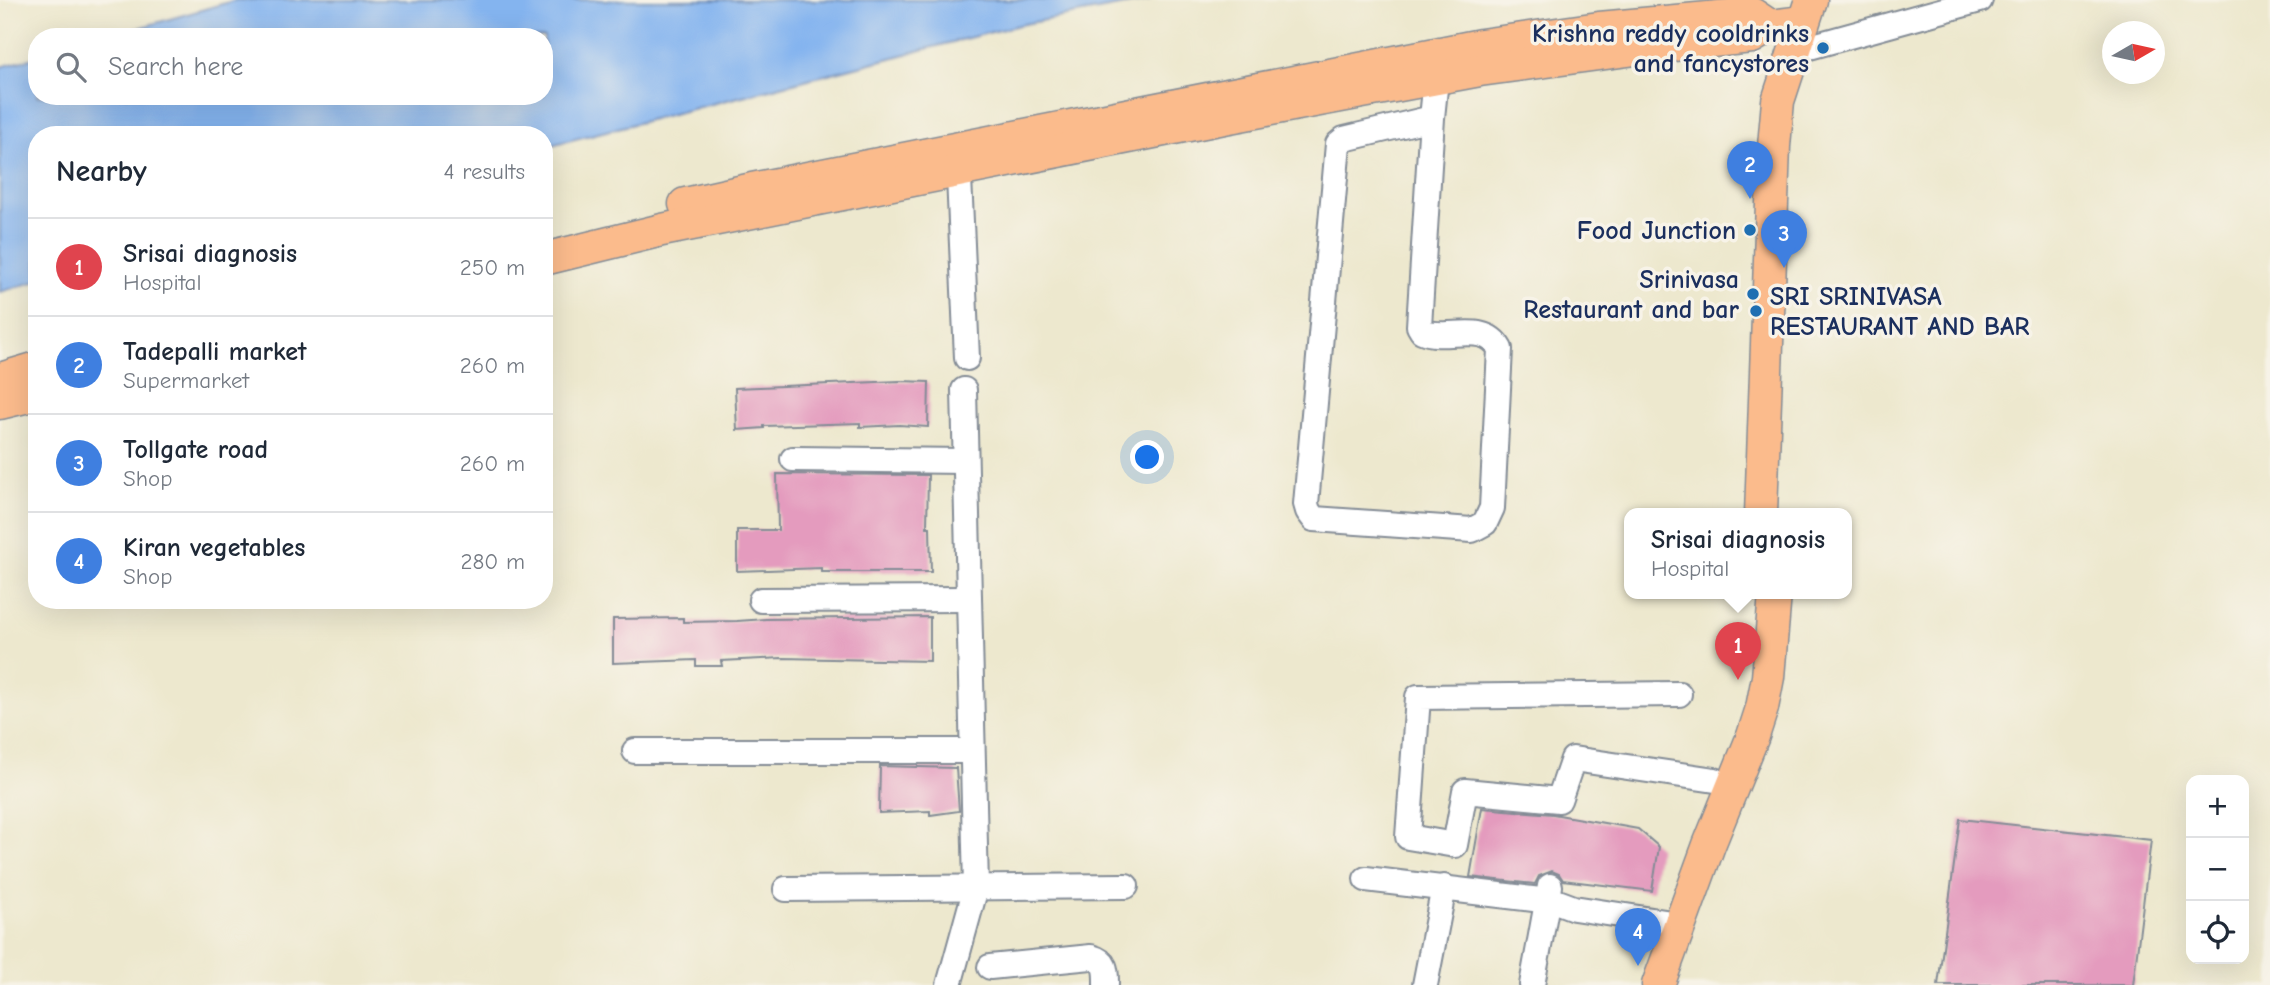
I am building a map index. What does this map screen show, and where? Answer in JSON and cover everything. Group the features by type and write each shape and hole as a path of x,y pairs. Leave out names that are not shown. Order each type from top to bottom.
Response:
{"main road":[{"path":"553,236 958,161 1345,84 1481,45 1612,27 1752,14 1770,26"},
{"path":"1345,84 1436,79 1589,55 1752,37 1770,26 1803,24 1778,101 1774,145 1761,508"},
{"path":"1778,508 1780,349 1789,100 1783,86"},
{"path":"553,257 662,230 723,206"},
{"path":"0,379 28,371"},
{"path":"0,404 28,396"},
{"path":"1644,985 1690,843 1738,721 1747,686 1757,599"},
{"path":"1657,985 1762,708 1768,677 1775,599"}],"street":[{"path":"1803,24 1980,0"},
{"path":"1432,118 1345,139 1338,144 1306,504 1307,511 1314,519 1472,530 1485,523 1492,508 1500,349 1491,337 1482,334 1431,334 1422,331 1419,326 1436,79"},
{"path":"958,161 968,358"},
{"path":"948,985 976,887 964,390"},
{"path":"793,459 965,461"},
{"path":"761,600 969,599"},
{"path":"1679,694 1418,697 1408,837 1455,845 1465,791 1559,800 1573,759 1715,780"},
{"path":"635,751 972,751"},
{"path":"1366,879 1444,887 1549,892 1558,902 1574,908 1665,922"},
{"path":"786,889 1126,886"},
{"path":"1425,985 1444,887"},
{"path":"1532,985 1549,892"},
{"path":"990,967 1091,957 1101,960 1104,965 1106,985"}],"water":[{"path":"236,0 1150,0 1019,25 553,145 553,126 28,126 28,284 0,292 0,67 28,59 28,105 553,105 553,28 138,28"}],"building":[{"path":"929,382 928,427 860,427 860,423 764,426 737,430 735,388"},
{"path":"777,474 928,475 927,527 930,527 931,572 821,572 821,568 737,571 737,530 778,530"},
{"path":"930,617 930,661 782,658 721,661 722,666 696,666 696,660 613,663 613,619 683,618 683,622"},
{"path":"880,766 956,768 959,811 930,815 930,811 879,813"},
{"path":"1482,808 1553,814 1638,829 1659,847 1652,891 1563,880 1559,874 1552,871 1539,876 1535,884 1470,877"},
{"path":"1960,819 2151,840 2133,985 1938,985"}],"place":[{"name":"Krishna reddy cooldrinks and fancystores","path":"1823,48"},
{"name":"Tadepalli market","path":"1750,199"},
{"name":"Food Junction","path":"1750,230"},
{"name":"Tollgate road","path":"1784,268"},
{"name":"Srinivasa Restaurant and bar","path":"1753,294"},
{"name":"SRI SRINIVASA RESTAURANT AND BAR","path":"1756,311"},
{"name":"Srisai diagnosis","path":"1738,680"},
{"name":"Kiran vegetables","path":"1638,966"}]}
